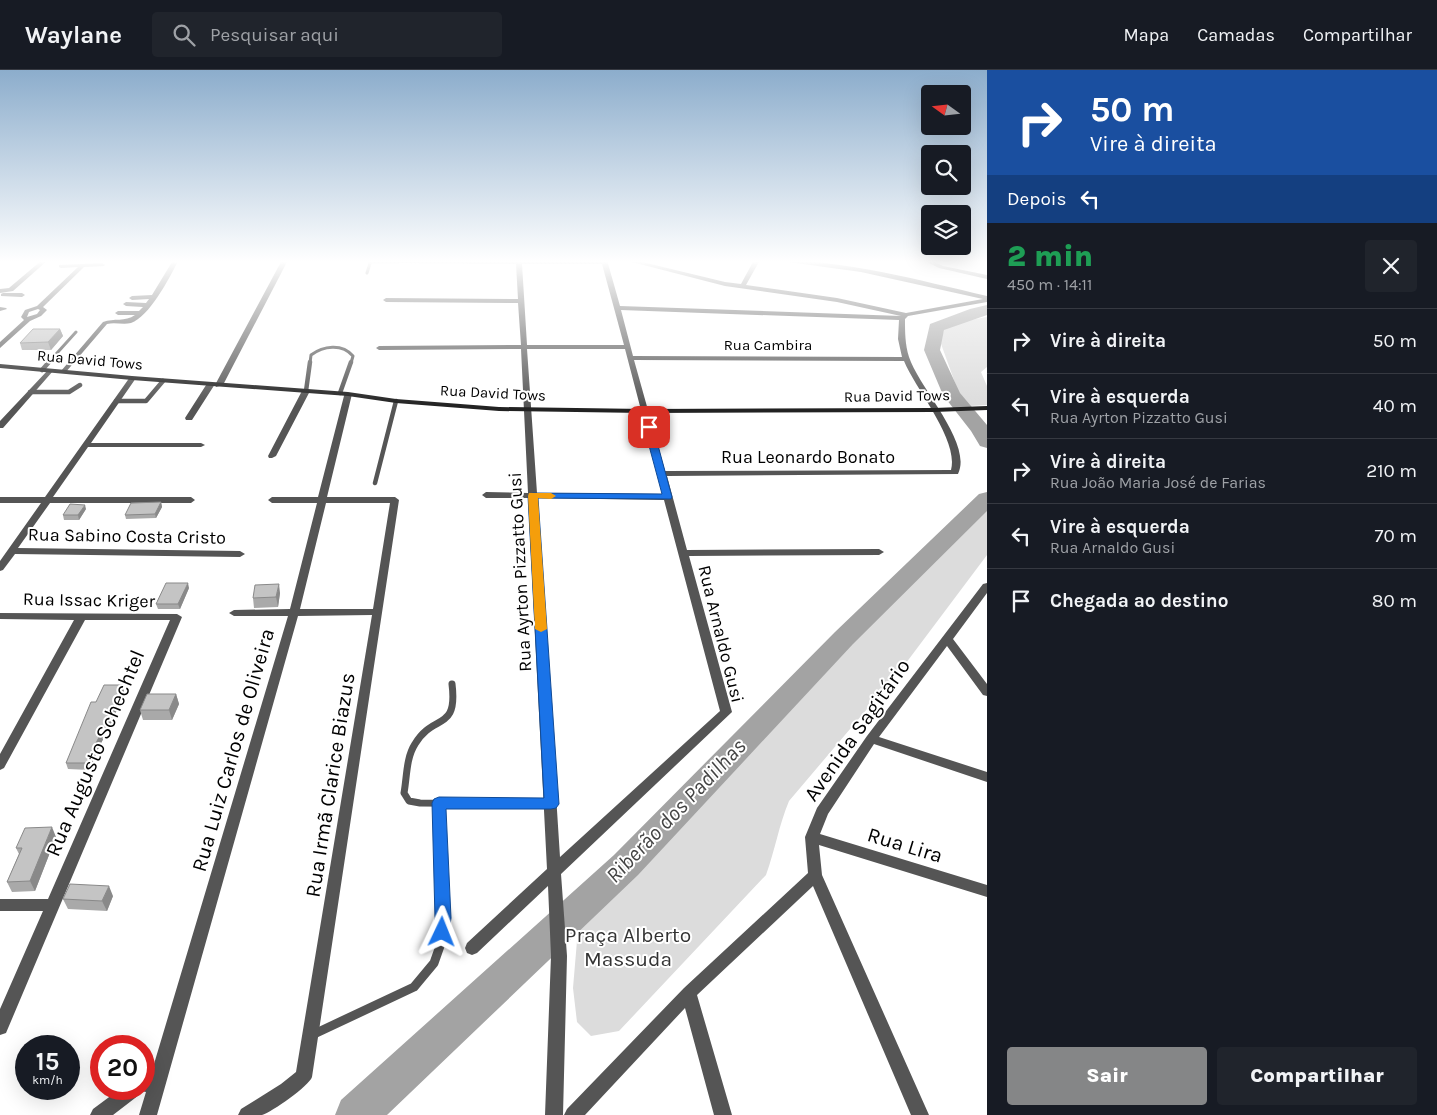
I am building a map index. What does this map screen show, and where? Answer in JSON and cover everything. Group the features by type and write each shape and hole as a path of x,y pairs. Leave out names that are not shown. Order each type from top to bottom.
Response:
{"street":[{"path":"0,346 28,320 24,317 27,311 34,309"},
{"path":"63,372 105,323 130,320 143,309"},
{"path":"219,385 259,309"},
{"name":"Rua Ayrton Pizzatto Gusi","path":"522,309 556,876 559,956 554,1115"},
{"name":"Rua Arnaldo Gusi","path":"472,948 556,876 726,712 616,309"},
{"path":"644,309 904,316 939,309"},
{"path":"873,309 904,316"},
{"path":"118,313 140,313"},
{"path":"904,316 900,340 906,359 920,390 934,410"},
{"path":"379,348 627,347"},
{"name":"Rua Cambira","path":"630,358 906,359"},
{"name":"Rua David Tows","path":"0,366 163,381 344,393 396,401 528,410 948,410 987,408"},
{"path":"0,426 30,392 46,370"},
{"path":"0,568 132,378"},
{"path":"189,418 211,384"},
{"path":"272,456 306,391"},
{"name":"Rua Luiz Carlos de Oliveira","path":"155,1067 294,613 322,500 344,393"},
{"name":"Rua Leonardo Bonato","path":"661,474 955,472 958,459 945,429 934,410"},
{"path":"86,445 201,445"},
{"path":"486,495 668,497"},
{"path":"0,500 191,500"},
{"path":"272,500 322,500"},
{"name":"Rua Irmã Clarice Biazus","path":"247,1115 304,1077 395,500 322,500"},
{"name":"Rua Sabino Costa Cristo","path":"13,550 240,554"},
{"path":"683,553 879,552"},
{"name":"Avenida Sagitário","path":"920,1115 815,875 812,837 822,812 872,739 987,586"},
{"path":"234,613 377,612"},
{"name":"Rua Issac Kriger","path":"0,616 177,618"},
{"path":"0,765 81,617"},
{"name":"Rua Augusto Schechtel","path":"0,1027 177,618"},
{"path":"947,639 987,692"},
{"path":"872,739 987,777"},
{"name":"Rua Lira","path":"812,837 987,891"},
{"path":"573,1115 689,993 815,875"},
{"path":"0,905 53,905"},
{"path":"689,993 723,1115"},
{"path":"99,1115 119,1100"},
{"name":"Rua Luiz Carlos de Oliveira","path":"148,1115 149,1100"}],"lane":[{"path":"46,370 76,332"},
{"path":"306,391 311,355 318,350 331,348 345,349 353,356 344,393"},
{"path":"116,401 146,401 163,381"},
{"path":"30,392 70,392 80,384"},
{"path":"375,483 396,401"},
{"path":"452,684 455,708 450,716 420,736 413,745 404,793 409,801 420,803 551,804"},
{"path":"310,1036 414,987 434,963 440,946 443,918 439,803"}],"green space":[{"path":"987,317 987,367 981,372 987,386 987,405 970,406 959,394 940,341 945,328"},
{"name":"Praça Alberto Massuda","path":"987,507 987,555 906,663 789,801 766,875 619,1031 591,1036 577,1022 573,988 578,929 588,914 606,899 912,578"}],"building":[{"path":"33,329 60,329 48,342 20,343"},
{"path":"161,502 155,514 125,515 131,503"},
{"path":"70,504 85,505 78,515 63,515"},
{"path":"166,583 188,583 178,604 156,604"},
{"path":"279,584 276,597 253,598 255,585"},
{"path":"104,685 122,685 111,714 88,763 66,763 91,702 96,702"},
{"path":"147,694 176,694 169,710 140,710"},
{"path":"52,827 30,881 7,882 22,848 16,848 25,828"},
{"path":"70,884 109,886 102,901 63,899"}],"waterway":[{"name":"Riberão dos Padilhas","path":"987,310 975,312 936,327 932,350 952,395 980,429 987,442"},
{"name":"Riberão dos Padilhas","path":"356,1115 626,865 844,638 987,499"}],"slow traffic":[{"path":"541,629 533,496 551,496"}],"route":[{"path":"442,932 439,803 551,804 533,496 668,497 649,427"}]}
